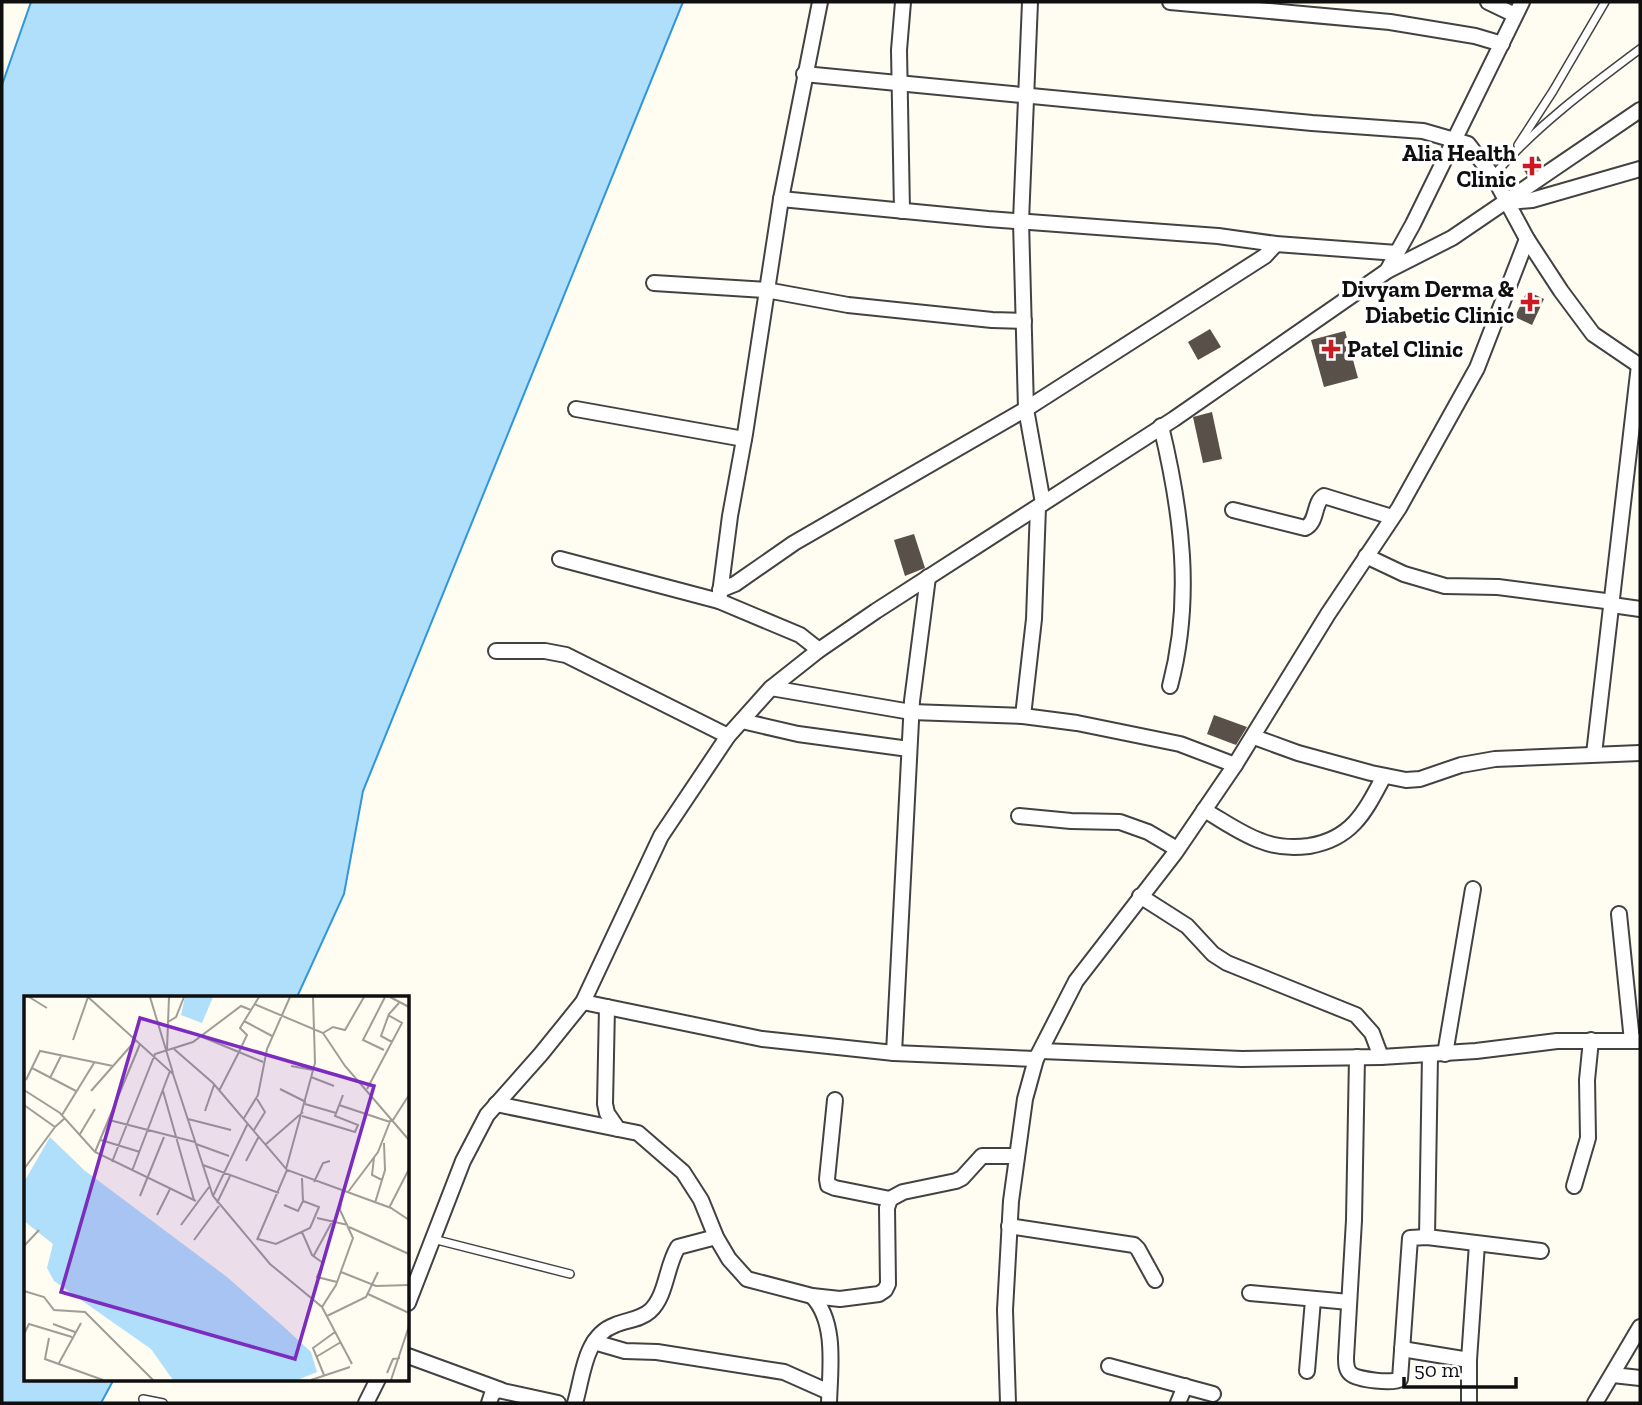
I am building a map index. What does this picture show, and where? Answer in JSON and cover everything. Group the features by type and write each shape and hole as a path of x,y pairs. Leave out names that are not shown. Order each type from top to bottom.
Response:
{"street":[{"path":"719,596 781,199 820,2"},
{"path":"902,211 900,50 903,2"},
{"path":"1023,716 1034,619 1040,505 1026,409 1021,220 1030,2"},
{"path":"1170,2 1390,22 1475,36 1502,44"},
{"path":"1387,271 1519,8 1488,2"},
{"path":"804,75 1423,131 1468,144 1493,176 1527,239 1561,291 1594,334 1640,366 1594,754"},
{"path":"410,1298 463,1161 487,1115 583,1002 661,836 728,736 771,688 819,650 1161,426 1387,271 1452,238 1640,110"},
{"path":"1508,202 1532,200 1640,169"},
{"path":"781,199 1397,253"},
{"path":"1008,1403 1004,1310 1009,1226 1025,1099 1039,1055 1076,981 1177,849 1235,765 1328,614 1392,517 1477,368 1527,239"},
{"path":"719,596 805,537 1026,409 1265,256 1276,244"},
{"path":"654,283 766,290 849,305 1024,321"},
{"path":"576,409 744,439"},
{"path":"1161,426 1174,481 1182,541 1181,640 1170,686"},
{"path":"1233,510 1308,527 1312,523 1319,500 1324,496 1392,517"},
{"path":"1366,556 1404,575 1445,586 1498,587 1640,609"},
{"path":"560,559 719,596 800,635 819,650"},
{"path":"894,1052 911,712 928,577"},
{"path":"496,651 545,651 566,655 728,736"},
{"path":"771,688 911,712 1023,716 1077,723 1180,744 1235,765"},
{"path":"742,721 784,732 909,749"},
{"path":"1254,737 1298,753 1406,780 1420,779 1461,765 1495,759 1640,753"},
{"path":"1204,810 1259,841 1273,845 1303,846 1324,843 1342,835 1355,824 1384,776"},
{"path":"1019,816 1120,822 1148,832 1177,849"},
{"path":"1445,1054 1474,889"},
{"path":"1140,896 1187,926 1213,954 1227,963 1356,1015 1372,1033 1381,1057"},
{"path":"583,1002 762,1039 894,1052 1241,1059 1381,1057 1445,1054 1557,1041 1636,1041 1619,914"},
{"path":"607,1007 605,1104 607,1113 618,1129"},
{"path":"1574,1186 1588,1138 1587,1080 1591,1040"},
{"path":"1427,1237 1430,1055"},
{"path":"1357,1057 1354,1220 1346,1365 1352,1374 1398,1381 1401,1375 1408,1240 1412,1237 1541,1251"},
{"path":"835,1100 827,1179 828,1185 835,1188 890,1199 903,1192 956,1181 982,1156 1017,1156"},
{"path":"496,1104 638,1133 683,1172 701,1200 716,1237 729,1259 747,1279 812,1296 840,1300 872,1296 885,1290 889,1277 887,1208 890,1199"},
{"path":"1009,1226 1133,1245 1138,1249 1155,1280"},
{"path":"575,1403 587,1357 594,1342 611,1326 649,1312 660,1295 678,1247 716,1237"},
{"path":"1469,1403 1469,1360 1477,1244"},
{"path":"1251,1293 1349,1302"},
{"path":"594,1342 625,1351 657,1352 784,1372 829,1397 830,1339 821,1306 812,1296"},
{"path":"1307,1371 1313,1300"},
{"path":"1595,1403 1640,1326"},
{"path":"1402,1349 1469,1360"},
{"path":"410,1357 501,1390 558,1403"},
{"path":"1109,1366 1213,1394"},
{"path":"1613,1374 1640,1378"},
{"path":"366,1403 378,1380"},
{"path":"1178,1403 1185,1386"},
{"path":"489,1403 494,1392 501,1390"}],"lane":[{"path":"1493,176 1553,91 1605,2"},
{"path":"1511,154 1640,49"},
{"path":"433,1240 570,1274"},
{"path":"143,1399 163,1403"}],"water":[{"path":"31,2 683,2 363,791 344,894 297,996 24,996 24,1380 113,1380 101,1403 2,1403 2,85"}],"building":[{"path":"1538,156 1543,164 1527,175 1522,167"},
{"path":"1527,291 1544,299 1532,325 1515,317"},
{"path":"1210,329 1221,347 1198,360 1188,342"},
{"path":"1345,331 1358,378 1324,387 1311,340"},
{"path":"1212,412 1222,459 1203,463 1193,417"},
{"path":"914,534 925,568 905,576 894,540"},
{"path":"1214,715 1247,727 1236,745 1207,734"}],"place":[{"name":"Alia Health Clinic","path":"1532,166"},
{"name":"Divyam Derma & Diabetic Clinic","path":"1530,302"},
{"name":"Patel Clinic","path":"1331,349"}]}
